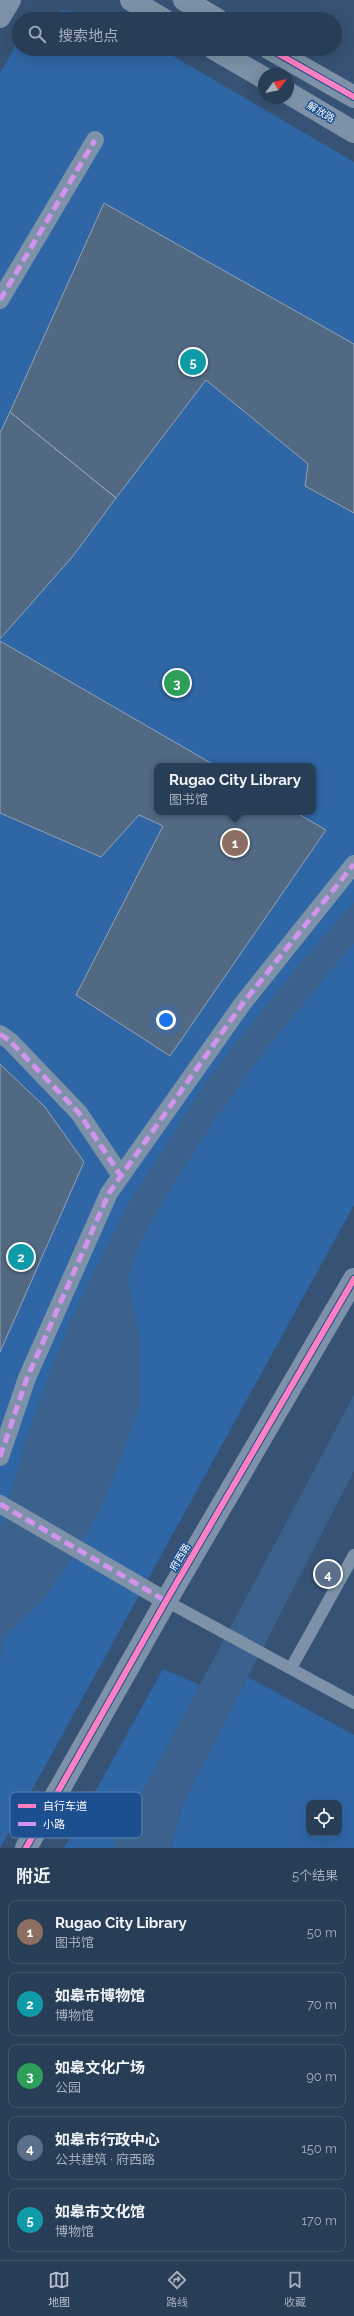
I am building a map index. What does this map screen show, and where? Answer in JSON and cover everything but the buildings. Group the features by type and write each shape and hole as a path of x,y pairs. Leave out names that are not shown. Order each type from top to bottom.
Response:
{"street":[{"path":"0,17 10,0"},
{"path":"131,0 151,12"},
{"path":"184,0 205,12"},
{"path":"226,56 258,75"},
{"path":"282,56 354,97"},
{"name":"解放路","path":"294,97 354,132"},
{"path":"0,300 95,140"},
{"path":"0,1457 27,1378 109,1194 243,1003 354,864"},
{"path":"0,1034 10,1041 78,1113 121,1176"},
{"name":"府西路","path":"58,1792 166,1601 354,1279"},
{"path":"0,1504 166,1601"},
{"name":"府西路","path":"26,1848 32,1838"}],"lane":[{"path":"291,1668 354,1555"},
{"path":"166,1601 219,1628 354,1702"}],"shaded area":[{"path":"62,10 78,12 58,12"},
{"path":"12,52 12,56 173,56 354,162 354,1205 31,1792 10,1792 10,1830 0,1848 0,73"},
{"path":"354,902 354,943 267,1048 219,1114 173,1184 141,1241 128,1279 140,1341 140,1405 124,1451 99,1513 68,1564 44,1599 4,1638 0,1661 0,1530 26,1438 53,1363 82,1295 127,1206 209,1077 301,962"},
{"path":"354,1395 354,1471 182,1805 171,1848 113,1848 118,1838 142,1838 142,1793"},
{"path":"163,1669 200,1685 142,1794 142,1792 95,1792"},
{"path":"248,1677 354,1735 354,1848 171,1848 182,1805"},
{"path":"70,1838 118,1838 113,1848 64,1848"}],"marked path":[{"path":"0,300 95,140"},
{"path":"0,1457 27,1378 109,1193 243,1003 354,864"},
{"path":"0,1034 10,1041 79,1113 121,1176"},
{"path":"0,1504 166,1601"}],"cycle path":[{"path":"282,56 354,97"},
{"path":"58,1792 166,1601 354,1279"},
{"path":"26,1848 32,1838"}],"place":[{"name":"如皋市文化馆","path":"193,362"},
{"name":"如皋文化广场","path":"177,683"},
{"name":"Rugao City Library","path":"235,843"},
{"name":"如皋市博物馆","path":"21,1257"},
{"name":"如皋市行政中心","path":"328,1574"}]}
